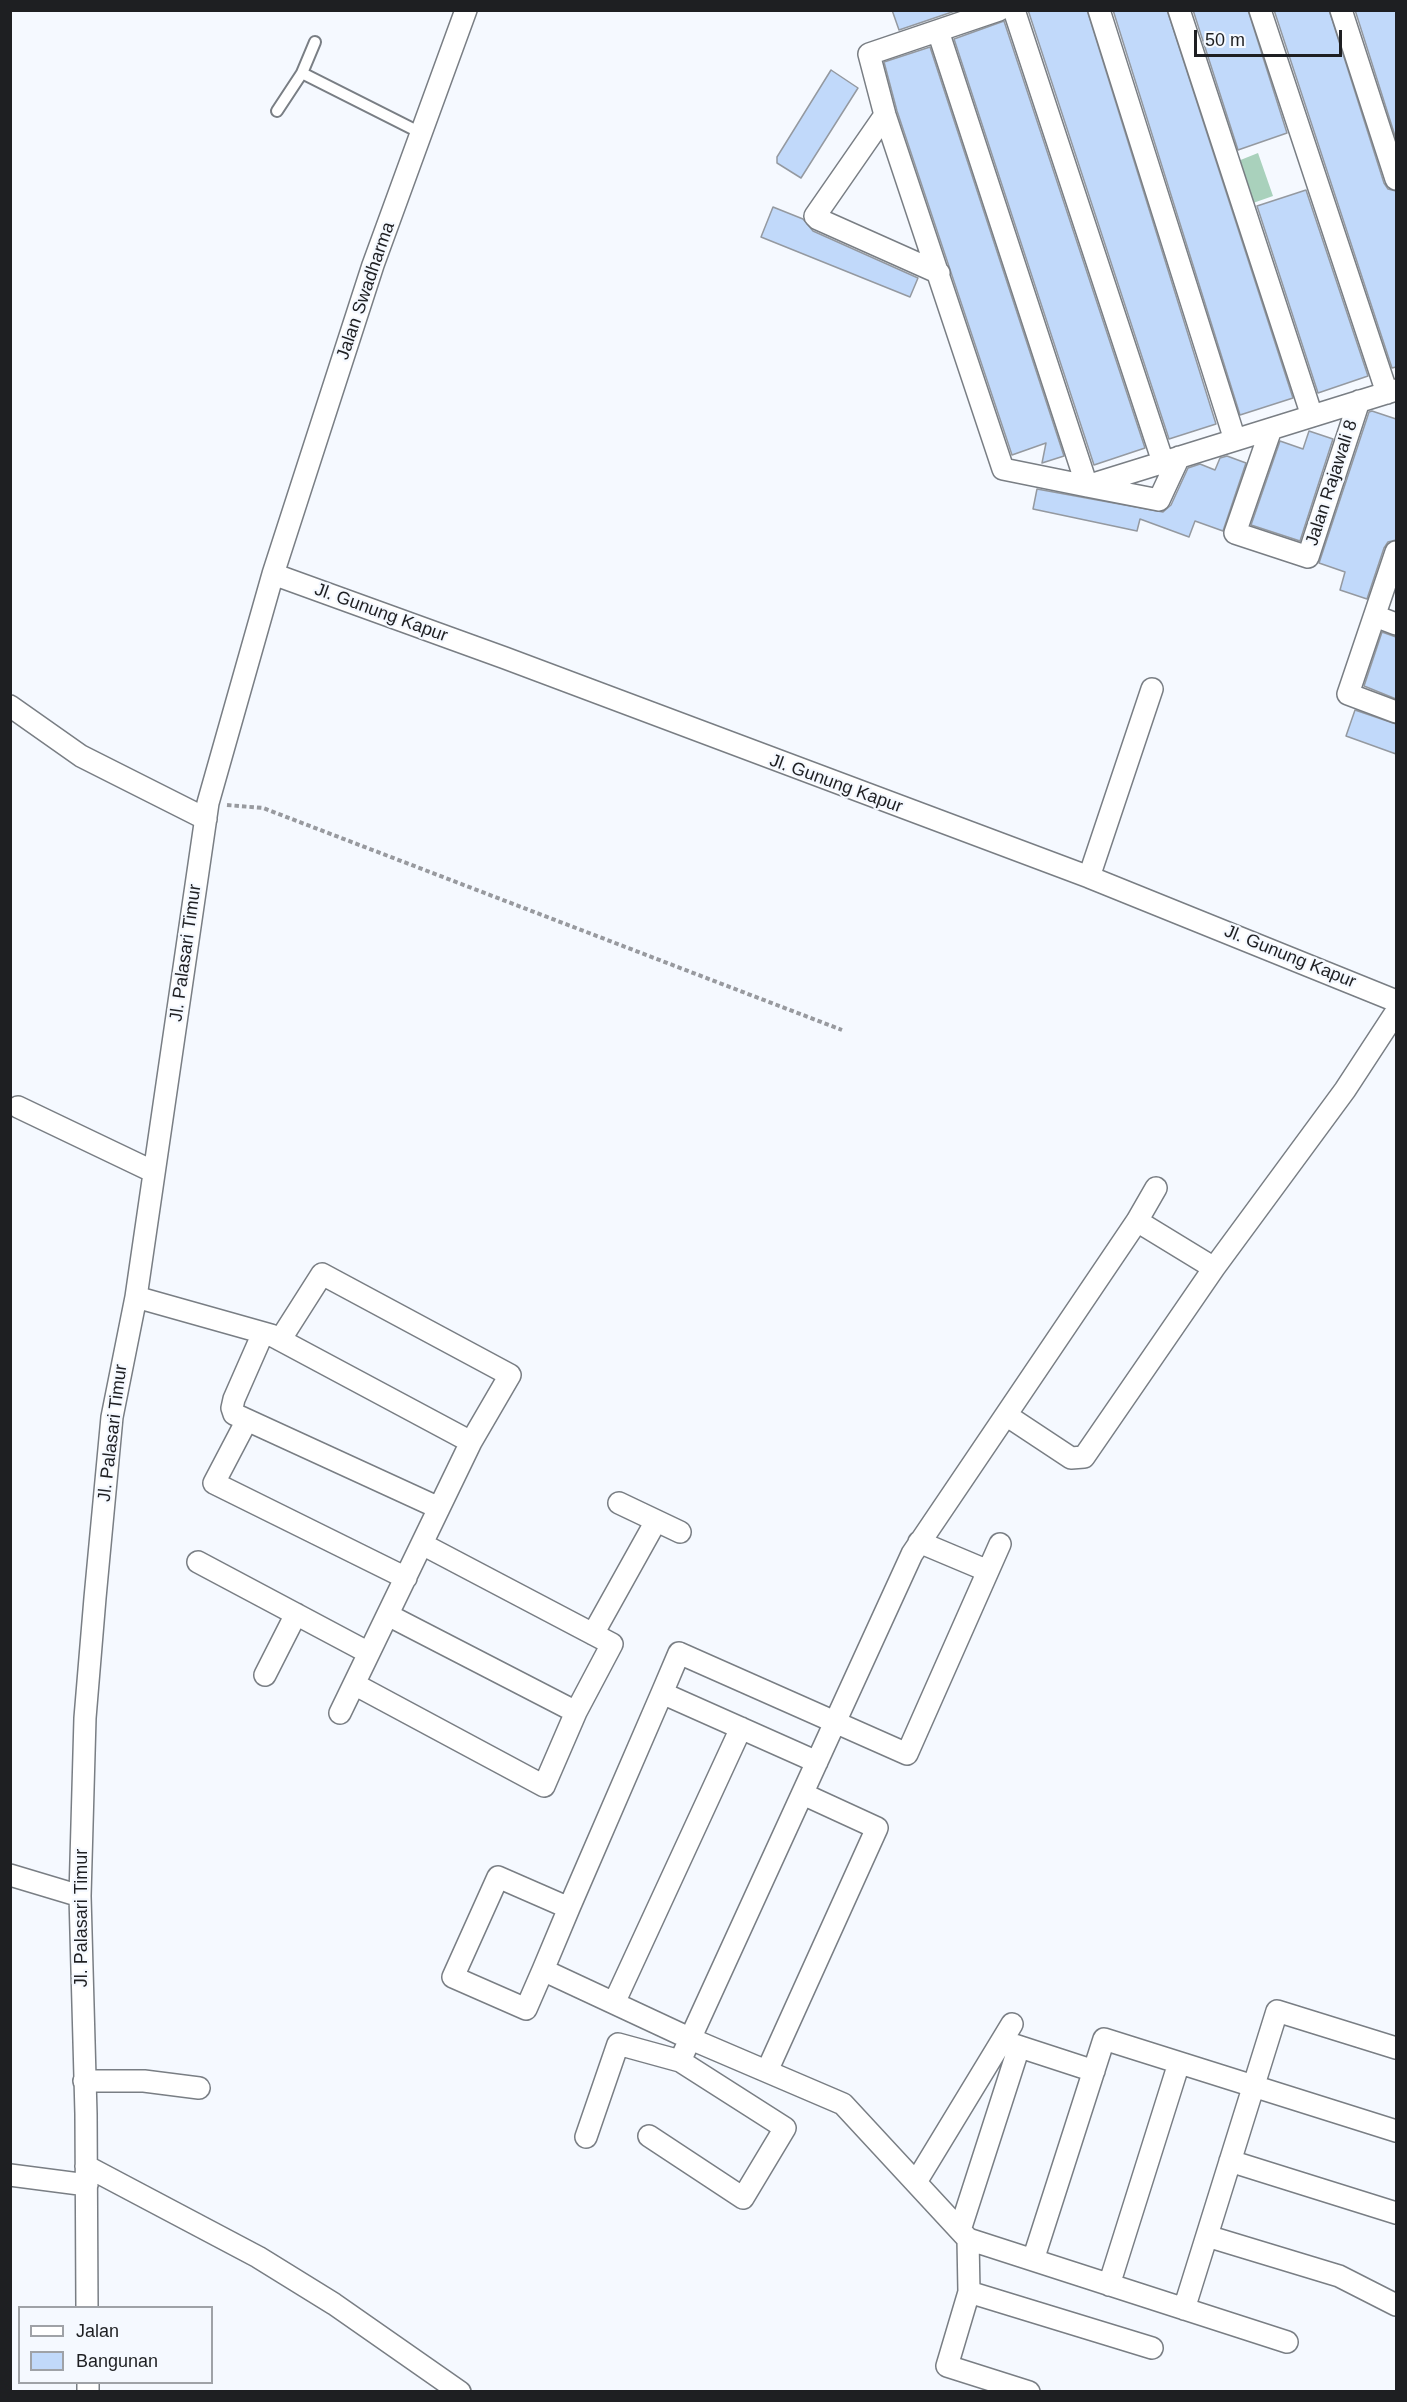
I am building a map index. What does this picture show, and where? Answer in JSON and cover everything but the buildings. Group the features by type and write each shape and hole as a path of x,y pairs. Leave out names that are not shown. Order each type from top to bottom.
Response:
{"street":[{"name":"Jalan Swadharma","path":"273,574 374,265 466,10"},
{"path":"988,12 869,54 885,115 1003,469 1159,500 1171,460 1014,10"},
{"path":"1099,10 1235,440"},
{"path":"1179,10 1312,416"},
{"path":"1088,486 1392,391 1260,10"},
{"path":"1341,10 1396,179"},
{"path":"938,31 1088,486"},
{"path":"885,115 815,216 939,273"},
{"name":"Jalan Rajawali 8","path":"1271,429 1235,533 1308,557 1359,401"},
{"path":"1396,552 1348,694 1396,712"},
{"name":"Jl. Palasari Timur","path":"87,2306 80,1896 85,1718 104,1487 114,1407 136,1297 207,811 273,574"},
{"name":"Jl. Gunung Kapur","path":"273,574 505,658 1089,877 1396,1001"},
{"path":"1375,616 1396,624"},
{"path":"1089,877 1152,689"},
{"path":"10,706 81,756 207,811"},
{"path":"1006,1415 1071,1458 1084,1457 1214,1268 1345,1090 1396,1012"},
{"path":"18,1107 154,1172"},
{"path":"680,2061 919,1542 1137,1221 1156,1188"},
{"path":"1137,1221 1214,1268"},
{"path":"340,1713 471,1442 510,1375 322,1274 272,1336 232,1408 234,1414 439,1508"},
{"path":"136,1297 272,1336 471,1442"},
{"path":"247,1420 214,1483 406,1578"},
{"path":"620,1503 680,1532"},
{"path":"593,1634 656,1521"},
{"path":"919,1542 988,1571"},
{"path":"354,1684 544,1786 576,1712 612,1644 422,1544"},
{"path":"569,1908 498,1877 453,1977 526,2009 679,1653 907,1754 1000,1544"},
{"path":"198,1562 369,1653"},
{"path":"265,1675 296,1614"},
{"path":"388,1615 576,1712"},
{"path":"662,1693 817,1762"},
{"path":"614,2003 741,1728"},
{"path":"767,2071 877,1828 803,1794"},
{"path":"10,1875 80,1896"},
{"path":"543,1970 843,2104 964,2234 1033,2260 1287,2342"},
{"path":"1184,2309 1277,2011 1396,2048"},
{"path":"916,2182 1011,2037"},
{"path":"1011,2037 1094,2071"},
{"path":"1011,2037 964,2234 969,2292 947,2366 1029,2391"},
{"path":"1033,2260 1104,2039 1396,2131"},
{"path":"586,2137 618,2044 680,2061 785,2128 743,2198 649,2136"},
{"path":"1109,2285 1179,2063"},
{"path":"84,2081 144,2081 199,2088"},
{"path":"1230,2161 1396,2213"},
{"path":"10,2175 86,2176 258,2258 334,2304 460,2391"},
{"path":"1207,2236 1339,2276 1396,2301"},
{"path":"969,2292 1152,2348"}],"lane":[{"path":"277,111 302,74 315,42"},
{"path":"302,74 421,133"}],"path":[{"path":"207,811 263,808 842,1030"}],"green space":[{"path":"1258,153 1273,196 1253,203 1238,161"}]}
